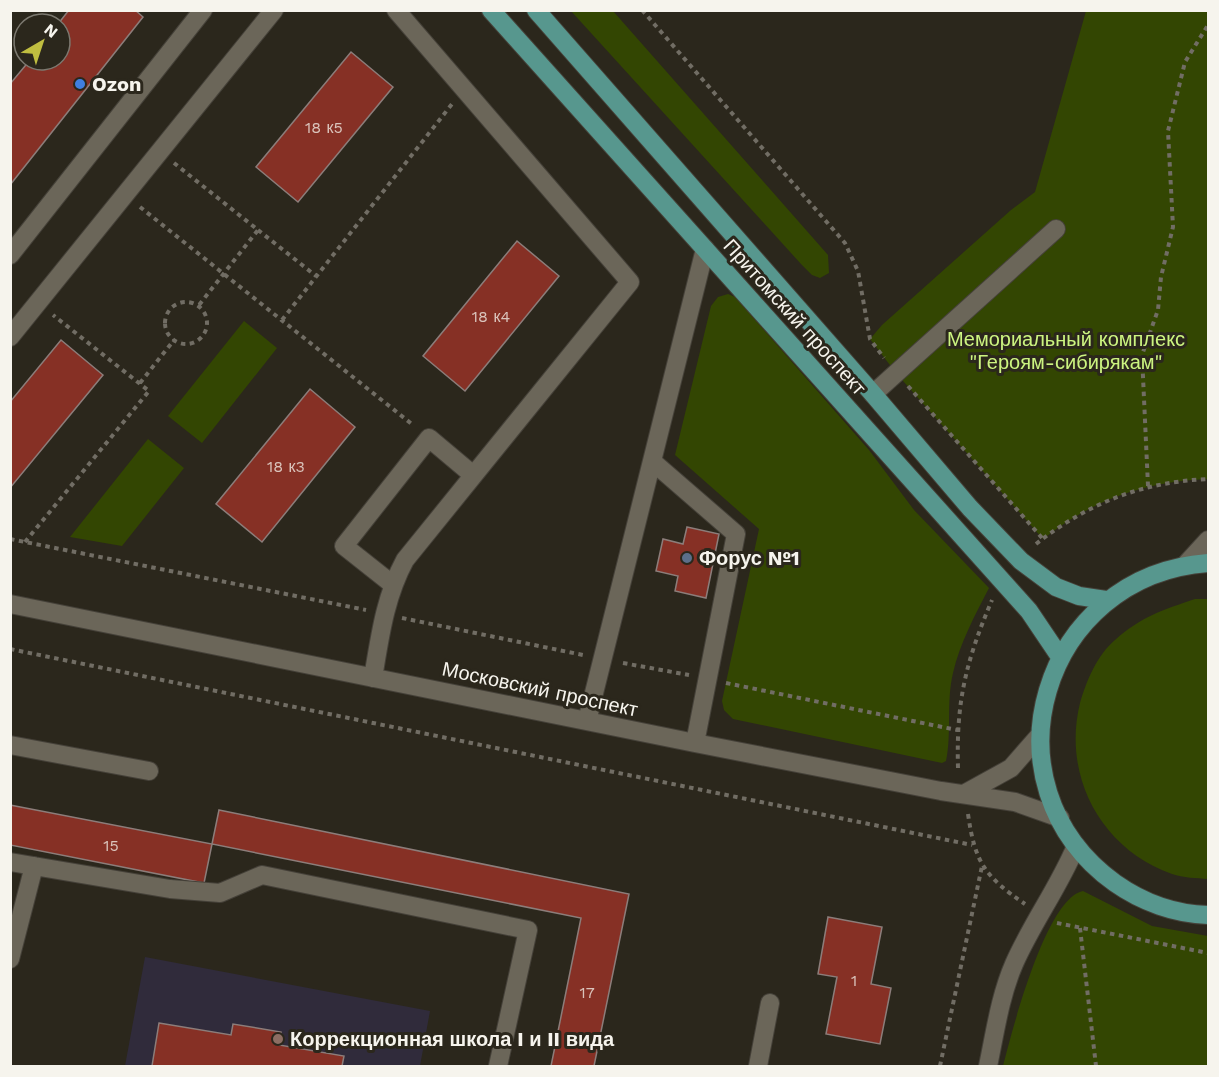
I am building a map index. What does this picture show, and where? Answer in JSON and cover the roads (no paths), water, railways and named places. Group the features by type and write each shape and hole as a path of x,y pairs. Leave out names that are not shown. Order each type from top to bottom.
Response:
{"main road":[{"name":"Притомский проспект","path":"491,10 1029,611 1060,657"},
{"name":"Притомский проспект","path":"536,10 873,393 970,508 1021,561 1056,587 1079,596 1106,600"},
{"path":"1209,563 1186,564 1131,584 1106,600 1087,618 1060,657 1049,684 1039,736 1048,793 1076,846 1102,873 1130,893 1161,907 1209,915"}],"street":[{"path":"10,255 203,10"},
{"path":"10,338 274,10"},
{"path":"373,678 384,614 392,584 405,560 630,282 396,10"},
{"path":"873,393 1056,229"},
{"path":"587,721 705,249"},
{"path":"392,584 344,546 429,438 473,475"},
{"path":"653,462 736,534 694,743"},
{"path":"1186,564 1209,540"},
{"name":"Московский проспект","path":"10,604 965,800 1016,802 1060,818"},
{"path":"965,800 1011,768 1039,736"},
{"path":"10,745 150,771"},
{"path":"988,1066 999,1015 1014,964 1066,872 1076,846"},
{"path":"10,862 170,890 220,893 262,875 528,930 498,1066"},
{"path":"10,959 34,866"},
{"path":"758,1066 770,1003"}],"place":[{"name":"Ozon","path":"80,84"},
{"name":"Форус №1","path":"687,558"},
{"name":"Коррекционная школа I и II вида","path":"278,1039"}],"park label":[{"name":"Мемориальный комплекс \"Героям-сибирякам\"","path":"1066,350"}]}
